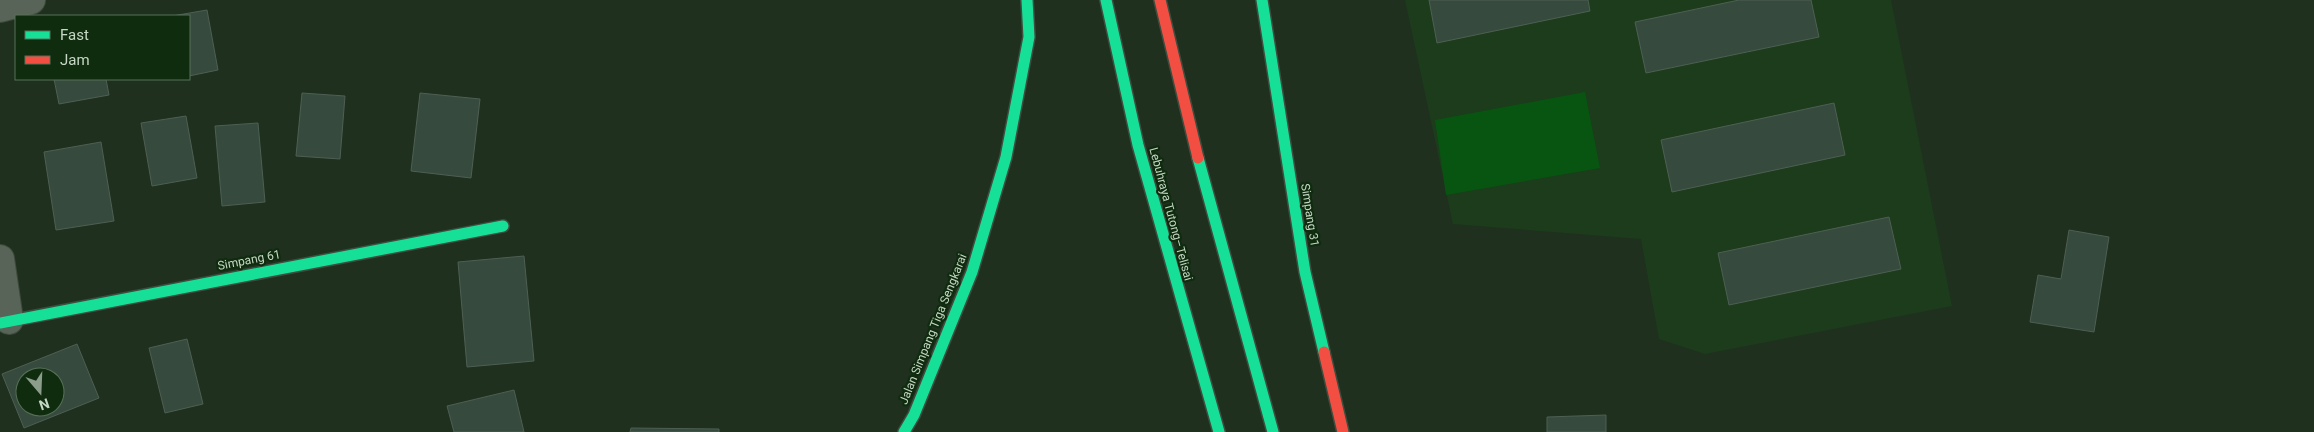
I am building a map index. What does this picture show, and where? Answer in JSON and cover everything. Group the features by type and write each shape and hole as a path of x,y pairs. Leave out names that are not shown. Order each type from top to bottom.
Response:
{"main road":[{"name":"Jalan Simpang Tiga Sengkarai","path":"904,432 914,415 972,272 1006,157 1029,37 1027,0"},
{"name":"Lebuhraya Tutong–Telisai","path":"1106,0 1138,145 1219,432"},
{"path":"1160,0 1193,141 1273,432"},
{"name":"Simpang 31","path":"1262,0 1305,272 1343,432"},
{"name":"Simpang 61","path":"4,321 503,226"}],"street":[{"path":"0,8 31,0"},
{"path":"0,259 4,321"}],"shaded area":[{"path":"1405,0 1891,0 1952,306 1705,354 1659,339 1641,239 1453,224"}],"green space":[{"path":"1585,92 1600,168 1446,195 1435,120"}],"building":[{"path":"1429,0 1588,0 1590,11 1437,43"},
{"path":"1739,0 1811,0 1819,37 1646,73 1635,22"},
{"path":"207,10 218,70 190,76 190,15 178,15"},
{"path":"54,80 106,80 109,95 59,104"},
{"path":"302,93 345,96 340,159 296,156"},
{"path":"420,93 480,99 471,178 411,171"},
{"path":"1834,103 1845,155 1672,192 1661,140"},
{"path":"186,116 197,178 152,186 141,123"},
{"path":"258,123 265,202 222,206 215,126"},
{"path":"101,142 114,221 56,230 44,152"},
{"path":"1889,217 1901,269 1729,305 1718,253"},
{"path":"2069,230 2109,237 2094,332 2030,322 2038,275 2061,279"},
{"path":"524,256 534,361 467,367 458,262"},
{"path":"187,339 203,404 165,413 149,348"},
{"path":"77,344 99,398 65,412 65,367 20,367"},
{"path":"15,369 15,406 2,374"},
{"path":"514,390 524,432 454,432 447,406"},
{"path":"1606,415 1606,432 1547,432 1547,417"},
{"path":"20,417 52,417 24,428"},
{"path":"631,428 719,429 719,432 630,432"}],"traffic: fast":[{"path":"904,432 914,415 972,272 1006,157 1029,37 1027,0"},
{"path":"1106,0 1138,145 1219,432"},
{"path":"1262,0 1305,272 1324,352"},
{"path":"1198,158 1273,432"},
{"path":"0,323 503,226"}],"traffic: jam":[{"path":"1160,0 1198,158"},
{"path":"1324,352 1343,432"}]}
